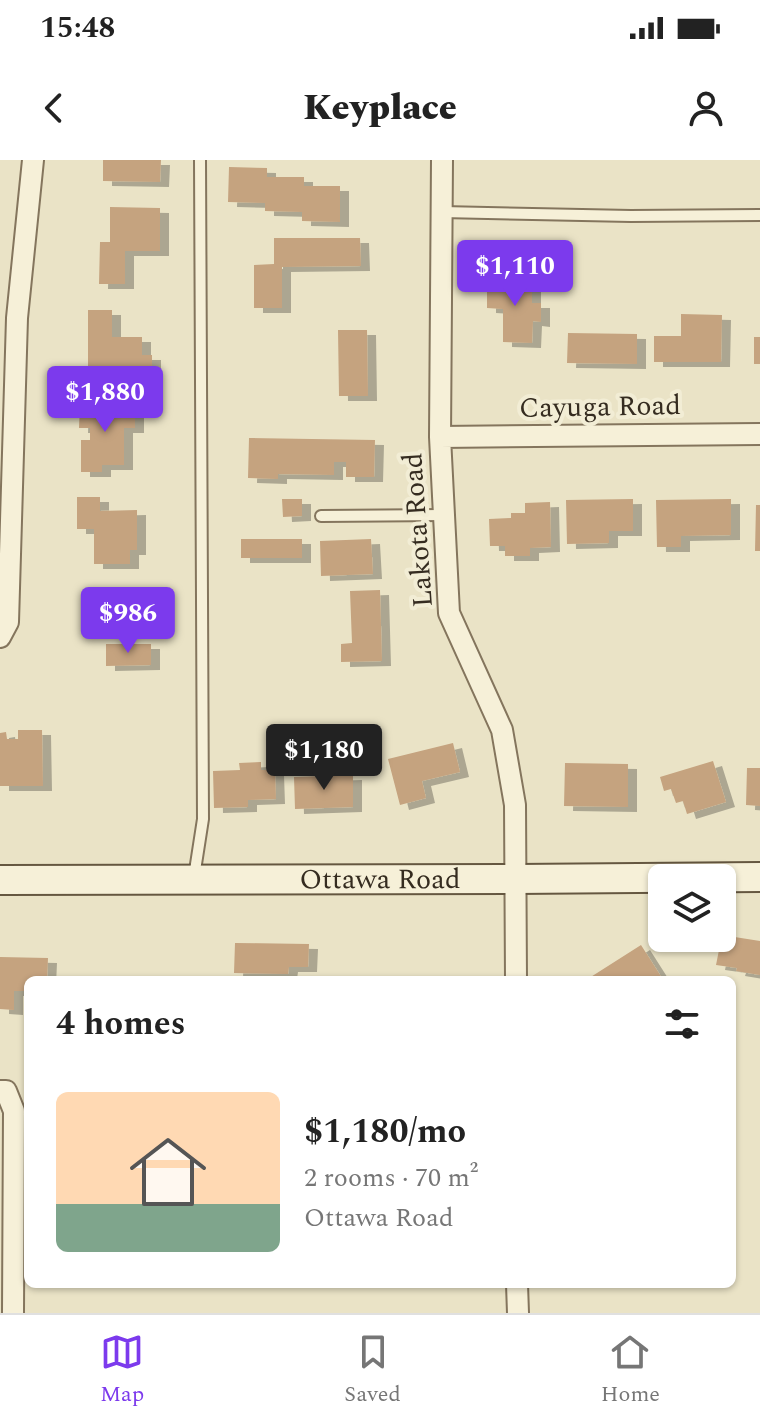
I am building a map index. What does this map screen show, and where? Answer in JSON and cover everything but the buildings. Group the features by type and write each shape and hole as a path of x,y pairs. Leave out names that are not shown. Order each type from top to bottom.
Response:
{"street":[{"path":"0,637 8,622 17,318 33,160"},
{"name":"Lakota Road","path":"442,160 440,437 449,613 502,730 515,805 516,976"},
{"name":"Cayuga Road","path":"440,437 760,434"},
{"name":"Ottawa Road","path":"0,880 760,877"},
{"path":"3,1091 14,1111 13,1313"},
{"path":"517,1288 518,1313"}],"lane":[{"path":"193,879 203,819 200,160"},
{"path":"442,212 760,215"},
{"path":"321,516 444,515"}]}
